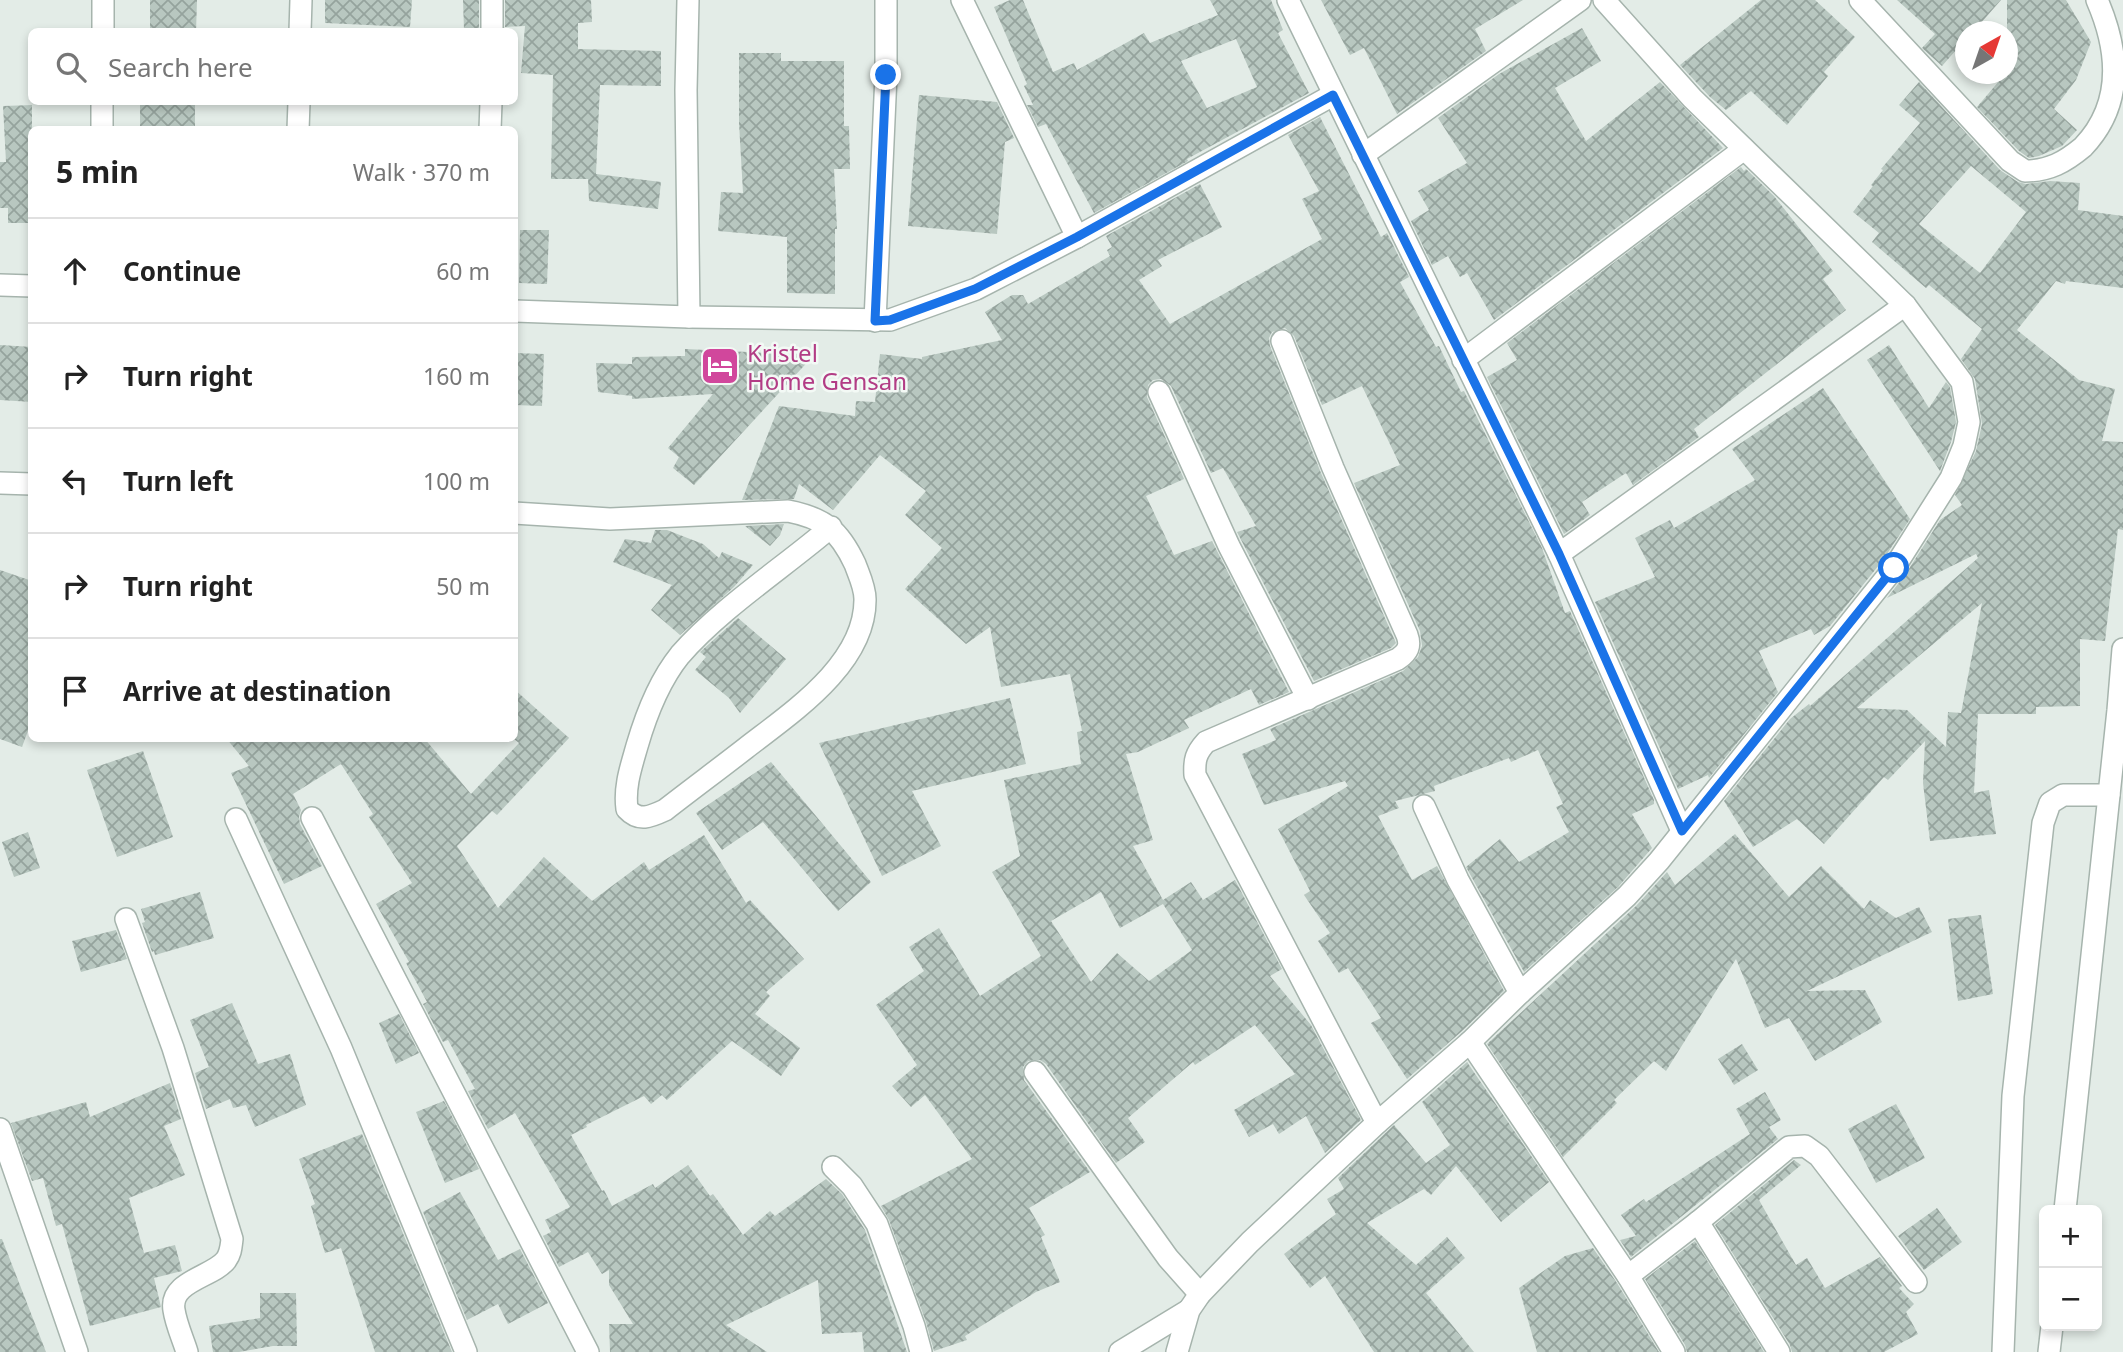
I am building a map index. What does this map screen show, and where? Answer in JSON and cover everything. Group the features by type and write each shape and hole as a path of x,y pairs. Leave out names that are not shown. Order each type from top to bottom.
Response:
{"street":[{"path":"103,0 103,28"},
{"path":"300,28 301,0"},
{"path":"492,0 492,28"},
{"path":"688,0 686,90 689,317"},
{"path":"875,321 886,75 886,0"},
{"path":"962,0 1077,237"},
{"path":"1288,0 1559,554 1682,831"},
{"path":"1363,155 1580,0"},
{"path":"1120,1352 1194,1302 1250,1242 1377,1123 1470,1042 1628,896 1894,568 1951,478 1964,446 1969,422 1962,382 1905,305 1692,98 1605,0"},
{"path":"1860,0 2010,161 2025,171 2054,167 2073,155 2105,124 2115,101 2118,75 2115,53 2097,0"},
{"path":"518,311 890,320 975,289 1077,237 1333,95"},
{"path":"102,105 102,126"},
{"path":"298,126 299,105"},
{"path":"490,126 491,105"},
{"path":"1463,360 1744,149"},
{"path":"0,285 28,286"},
{"path":"1559,554 1905,305"},
{"path":"1282,341 1409,645 1407,651 1398,659 1206,742 1198,750 1194,761 1195,775 1377,1123"},
{"path":"1159,392 1229,546 1308,699"},
{"path":"0,483 28,484"},
{"path":"518,513 610,519 788,511 809,515 831,527 847,547 861,578 866,598 863,619 853,644 834,673 806,702 665,810 652,817 641,818 633,816 627,809 626,788 642,727 661,684 680,656 713,624 831,527"},
{"path":"2066,1205 2123,649"},
{"path":"2003,1352 2013,1096 2042,823 2050,803 2063,795 2109,795"},
{"path":"1424,806 1458,880 1520,993"},
{"path":"312,818 588,1352"},
{"path":"236,819 341,1048 466,1352"},
{"path":"126,919 173,1048 232,1239 231,1251 226,1259 189,1283 174,1300 173,1308 187,1352"},
{"path":"1470,1042 1628,1276 1674,1352"},
{"path":"1034,1072 1168,1258 1194,1302 1177,1352"},
{"path":"0,1129 77,1352"},
{"path":"1628,1276 1789,1147 1805,1146 1819,1156 1916,1282"},
{"path":"833,1167 852,1186 877,1224 921,1352"},
{"path":"1698,1222 1779,1352"},
{"path":"2049,1352 2051,1331"}],"building":[{"path":"150,0 197,0 196,28 150,28"},
{"path":"325,0 412,0 410,27 325,23"},
{"path":"463,0 479,0 479,28 464,28"},
{"path":"505,0 591,0 592,22 578,23 578,49 661,51 661,86 600,85 596,174 661,182 658,209 589,201 588,179 551,179 553,75 521,73 525,26 505,27"},
{"path":"1010,0 1023,0 1053,72 1074,63 1077,70 1144,33 1150,43 1218,15 1210,0 1271,0 1283,30 1278,33 1309,93 1094,213 1046,124 1038,127 1027,105 1033,105 1024,86 1027,84 994,7","holes":["1236,39 1257,87 1207,108 1181,61"]},
{"path":"1321,0 1523,0 1475,29 1486,51 1397,114 1364,48 1350,55"},
{"path":"1761,0 1815,0 1855,37 1824,72 1828,76 1787,125 1751,91 1726,110 1680,65"},
{"path":"1897,0 2001,0 1983,21 1955,21 1955,51 1942,66 1922,48 1935,34"},
{"path":"2007,0 2066,0 2091,42 2076,80 2054,109 2077,130 2062,146 2029,158 1977,107 1997,84 2018,84 2018,21 2007,21"},
{"path":"1582,28 1601,61 1555,88 1586,141 1660,82 1723,148 1494,320 1467,273 1460,277 1448,256 1432,265 1411,221 1429,210 1418,191 1467,163 1438,118 1499,74"},
{"path":"739,53 781,53 781,61 844,61 844,126 849,126 850,169 834,169 837,229 835,294 787,293 787,237 718,231 721,192 743,193"},
{"path":"1919,82 2000,170 2018,182 2080,183 2078,210 2123,216 2123,288 2056,281 2017,330 2079,380 2115,389 2102,441 2123,442 2123,530 2118,529 2105,641 2080,639 2080,706 2036,707 2036,714 1978,714 1974,793 1989,790 1996,834 1930,841 1923,783 1925,741 1888,780 1884,777 1824,844 1797,819 1753,847 1724,801 1790,719 1809,704 1810,706 1978,558 1976,554 1887,598 1940,520 1962,505 1955,495 1976,451 1982,424 1975,379 1961,359 1982,329 1929,285 1926,288 1872,242 1879,233 1853,212 1873,186 1871,185 1883,170 1881,169 1920,123 1899,105","holes":["1971,166 2026,212 1980,273 1919,224","1982,603 1961,713 1948,712 1946,747 1907,710 1857,708"]},
{"path":"919,95 997,102 1014,138 1005,142 997,234 908,226"},
{"path":"32,105 32,126 28,126 28,223 8,223 8,208 0,208 0,162 6,162 3,106"},
{"path":"140,105 195,105 195,126 140,126"},
{"path":"1320,117 1381,237 1387,233 1409,277 1400,282 1436,347 1439,346 1461,392 1464,391 1542,548 1565,613 1570,611 1654,800 1654,804 1632,814 1652,848 1618,887 1524,972 1466,867 1500,839 1519,862 1569,832 1556,807 1563,804 1538,750 1511,762 1509,758 1434,786 1435,791 1395,801 1399,808 1378,816 1412,880 1437,866 1504,991 1407,1079 1371,1023 1381,1018 1348,968 1339,973 1318,941 1330,933 1304,895 1310,891 1278,829 1348,786 1345,781 1264,805 1242,754 1276,740 1270,729 1403,671 1418,657 1422,646 1420,631 1354,483 1400,465 1362,386 1322,405 1294,336 1285,328 1272,332 1269,338 1270,346 1321,473 1396,643 1391,648 1314,681 1237,532 1256,526 1223,468 1211,473 1171,386 1161,379 1153,380 1148,385 1147,397 1184,479 1146,496 1174,555 1212,541 1289,692 1259,705 1251,689 1184,720 1189,728 1138,752 1126,754 1153,840 1133,846 1163,900 1191,882 1203,900 1235,880 1282,969 1270,976 1311,1025 1361,1120 1325,1153 1306,1116 1279,1134 1273,1124 1249,1137 1234,1110 1295,1074 1255,1025 1195,1065 1193,1062 1128,1118 1145,1142 1116,1163 1046,1064 1040,1060 1028,1061 1023,1067 1024,1080 1090,1172 1029,1208 1045,1235 1041,1237 1060,1282 1036,1292 965,1336 967,1340 934,1351 889,1220 881,1206 972,1159 925,1095 911,1107 892,1086 917,1065 876,1005 924,971 909,947 939,928 980,996 1041,956 992,872 1020,856 1004,780 1081,764 1077,732 1082,731 1070,674 1001,687 990,627 966,644 905,589 942,548 905,515 926,491 880,455 833,510 799,484 794,499 742,500 779,406 855,416 856,401 875,402 880,354 922,359 1002,340 985,312 1012,295 1023,295 1028,304 1110,256 1107,250 1112,247 1106,236 1200,184 1222,227 1158,260 1162,266 1139,280 1170,324 1322,239 1302,199 1319,191 1288,135","holes":["1101,892 1120,928 1163,904 1192,950 1149,981 1117,953 1091,982 1051,921"]},
{"path":"1741,167 1774,196 1833,271 1823,279 1846,310 1694,429 1699,437 1633,485 1626,473 1582,502 1590,515 1564,534 1487,377 1517,360 1507,343"},
{"path":"520,230 549,230 547,284 519,283"},
{"path":"0,345 28,347 28,402 0,400"},
{"path":"1889,345 1929,408 1946,382 1950,387 1956,422 1940,471 1867,360"},
{"path":"685,349 814,355 694,485 673,468 679,457 668,448 713,394 632,399 632,396 598,392 596,363 632,364 632,357 685,356"},
{"path":"518,353 544,354 542,406 518,405"},
{"path":"1823,388 1910,519 1883,560 1830,626 1814,635 1811,629 1759,651 1778,692 1709,778 1708,775 1678,789 1595,602 1655,577 1635,538 1670,520 1674,528 1755,480 1732,449"},
{"path":"784,524 780,535 770,546 745,526"},
{"path":"655,530 667,530 703,544 719,558 722,552 753,565 734,587 680,635 651,610 672,585 613,562 625,539 651,543"},
{"path":"0,570 28,580 28,731 22,747 0,739"},
{"path":"738,618 786,659 740,713 729,698 695,670 706,657 700,652"},
{"path":"518,693 569,738 497,815 492,811 457,846 498,908 544,857 592,901 644,862 649,870 704,835 746,903 750,900 804,959 766,992 770,996 755,1014 800,1048 781,1076 732,1041 667,1100 662,1095 651,1104 644,1096 571,1135 602,1191 604,1190 612,1206 653,1184 655,1188 688,1165 743,1235 770,1211 775,1216 826,1179 842,1194 865,1230 907,1352 864,1352 862,1332 822,1334 818,1280 726,1325 767,1352 610,1352 609,1324 633,1324 609,1285 609,1270 602,1274 588,1252 559,1267 543,1236 551,1232 545,1220 570,1207 515,1113 488,1129 468,1091 475,1089 448,1040 443,1042 423,1004 427,1002 406,963 409,962 376,904 412,883 369,817 373,814 341,764 293,794 301,810 300,824 322,866 284,884 231,773 249,766 229,742 427,742 471,794 519,743"},
{"path":"1010,698 1026,764 912,791 941,846 882,876 819,743"},
{"path":"143,751 173,837 117,857 87,770"},
{"path":"771,762 871,882 838,911 763,822 722,850 696,813"},
{"path":"28,832 40,868 14,877 2,842"},
{"path":"1735,834 1789,897 1821,866 1864,909 1870,900 1896,918 1919,907 1932,932 1807,991 1865,990 1882,1022 1815,1061 1789,1018 1765,1028 1736,959 1666,1071 1654,1061 1614,1100 1617,1103 1563,1157 1487,1044 1636,906 1667,872 1675,885"},
{"path":"200,892 214,938 155,955 142,923 145,922 141,909"},
{"path":"1981,915 1993,994 1958,1001 1948,919"},
{"path":"116,930 127,959 81,972 72,941"},
{"path":"232,1003 258,1064 290,1054 306,1105 255,1127 246,1105 233,1108 230,1099 206,1109 195,1073 209,1067 190,1020"},
{"path":"399,1014 419,1053 396,1064 379,1023"},
{"path":"1742,1044 1758,1070 1734,1085 1718,1059"},
{"path":"1467,1062 1549,1182 1501,1222 1456,1166 1431,1195 1424,1189 1367,1223 1416,1265 1447,1237 1465,1258 1426,1293 1474,1352 1374,1352 1325,1276 1310,1288 1284,1254 1336,1214 1327,1199 1344,1189 1338,1178 1394,1125 1426,1163 1450,1145 1422,1102"},
{"path":"170,1083 181,1119 164,1126 185,1175 129,1198 144,1253 175,1245 182,1271 154,1278 161,1307 90,1326 62,1224 56,1226 43,1178 32,1181 11,1123 86,1102 90,1117"},
{"path":"1765,1092 1781,1120 1769,1127 1778,1139 1631,1257 1620,1240 1636,1236 1621,1215 1644,1199 1646,1202 1750,1134 1736,1109"},
{"path":"444,1101 479,1169 445,1183 416,1112"},
{"path":"1896,1104 1925,1158 1876,1183 1848,1129"},
{"path":"362,1134 452,1352 375,1352 341,1248 325,1253 311,1206 315,1204 299,1159"},
{"path":"1794,1160 1801,1165 1759,1200 1796,1265 1807,1258 1825,1288 1880,1257 1902,1286 1899,1288 1914,1304 1906,1312 1918,1334 1884,1352 1792,1352 1715,1225"},
{"path":"460,1192 498,1260 520,1249 548,1303 508,1324 498,1304 467,1320 423,1212"},
{"path":"1937,1208 1962,1242 1924,1270 1898,1236"},
{"path":"2,1239 46,1352 0,1352"},
{"path":"1695,1241 1764,1352 1687,1352 1645,1279"},
{"path":"1593,1248 1659,1352 1537,1352 1519,1288 1565,1256"},
{"path":"260,1293 296,1293 297,1346 213,1352 209,1326 260,1318"}],"place":[{"name":"Kristel Home Gensan","path":"720,366"}],"route":[{"path":"886,75 875,321 890,320 975,289 1077,237 1333,95 1559,554 1682,831 1894,568"}]}
